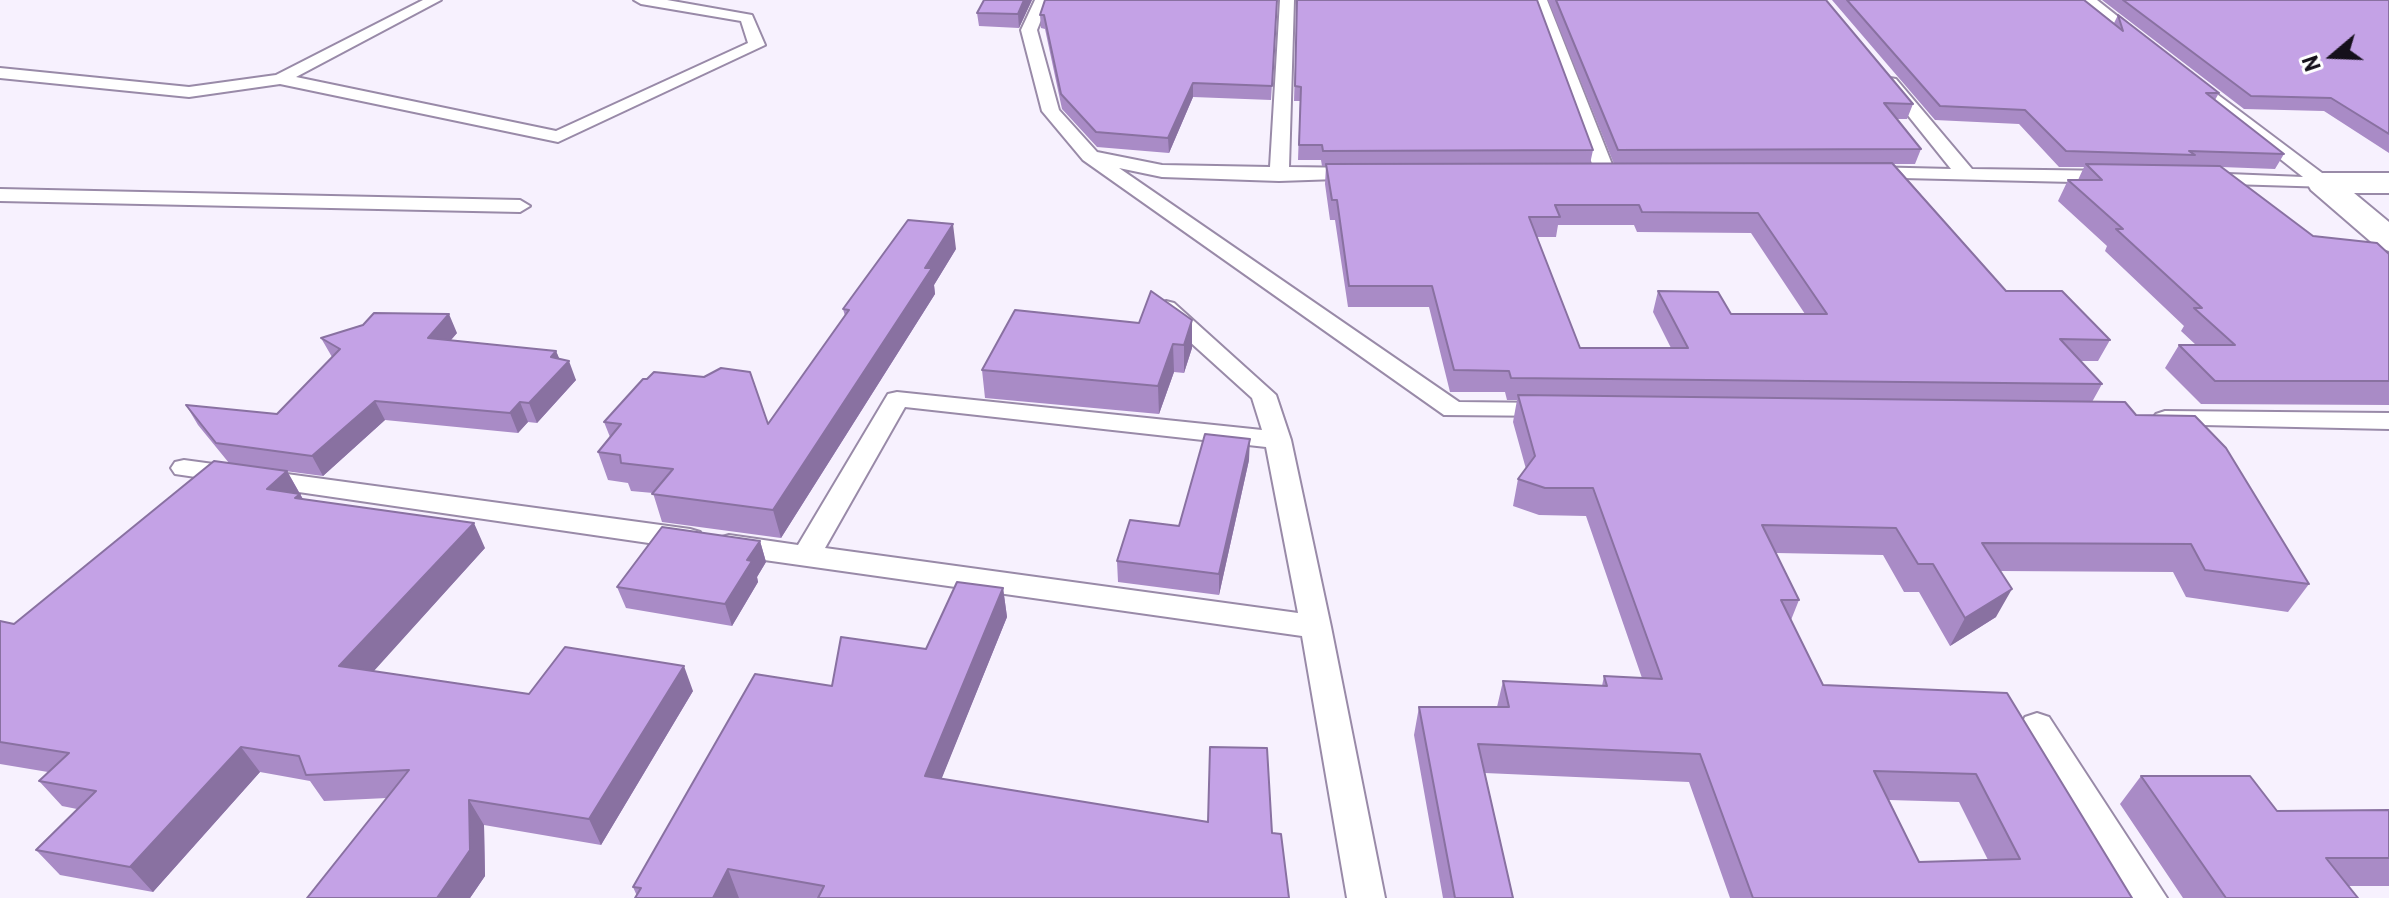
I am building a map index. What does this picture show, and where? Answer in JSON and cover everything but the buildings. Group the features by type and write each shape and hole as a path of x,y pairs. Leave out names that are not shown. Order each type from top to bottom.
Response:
{"street":[{"path":"2323,183 2389,183"},
{"path":"2323,183 2389,240"}],"lane":[{"path":"0,73 189,92 280,79 434,0"},
{"path":"280,79 558,137 757,45 747,18 641,0"},
{"path":"1042,0 1029,30 1051,111 1090,156 1453,410 1580,412"},
{"path":"1279,175 1287,0"},
{"path":"1540,0 1605,172"},
{"path":"2088,0 2323,183"},
{"path":"1879,69 1965,173"},
{"path":"1090,156 1162,171 1279,175 1387,174"},
{"path":"1840,173 2136,178"},
{"path":"2183,179 2323,183"},
{"path":"0,195 520,206"},
{"path":"1154,297 1264,395 1278,440 1316,627 1366,898"},
{"path":"806,556 897,399 1278,440"},
{"path":"2135,418 2389,421"},
{"path":"184,468 1316,627"},
{"path":"2037,726 2148,898"}]}
